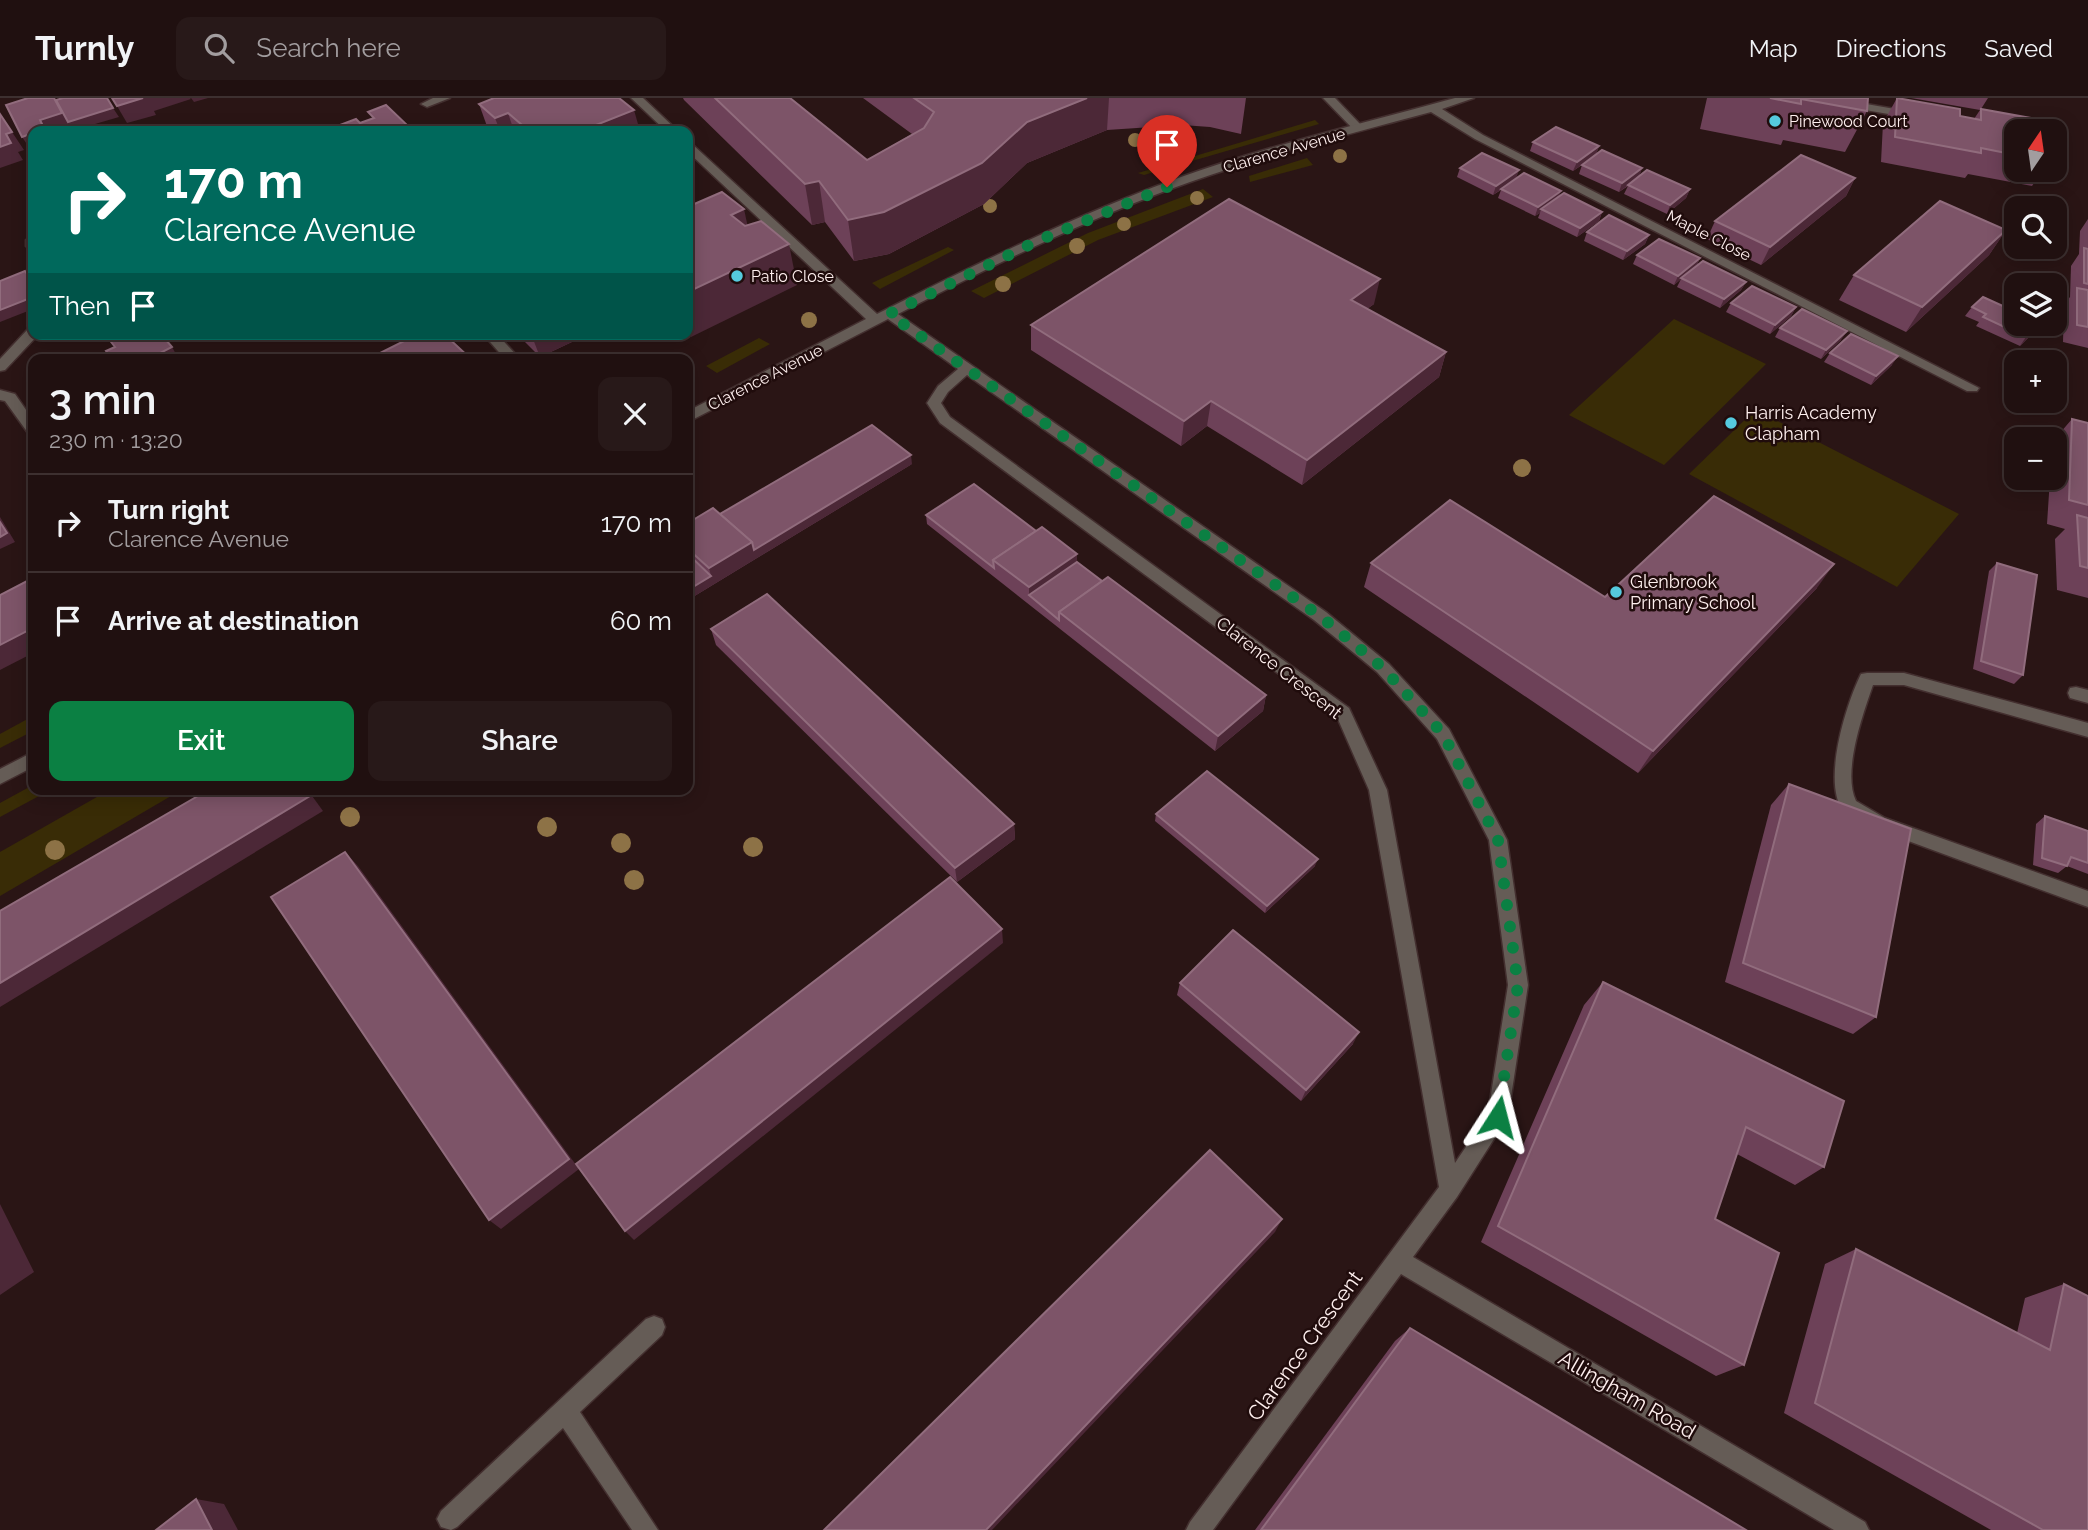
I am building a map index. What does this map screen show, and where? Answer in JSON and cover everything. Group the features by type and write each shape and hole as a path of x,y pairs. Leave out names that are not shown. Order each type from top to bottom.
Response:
{"street":[{"path":"427,104 444,98"},
{"path":"637,98 667,126"},
{"path":"1329,98 1358,128"},
{"name":"Clarence Avenue","path":"693,414 1035,242 1141,196 1234,164 1468,98"},
{"path":"1812,98 1921,116"},
{"name":"Maple Close","path":"1433,108 1479,138 1972,388"},
{"path":"693,150 883,317"},
{"name":"Clarence Crescent","path":"883,317 966,369 1320,616 1383,668 1443,734 1498,840 1518,985 1498,1117 1450,1190 1198,1530"},
{"path":"0,367 28,337"},
{"path":"495,340 508,354"},
{"name":"Clarence Crescent","path":"966,369 943,389 934,402 945,420 1343,713 1378,790 1450,1190"},
{"path":"0,395 10,397 28,423"},
{"path":"2088,730 1904,679 1867,679 1855,711 1842,786 1850,806 1879,823 2088,899"},
{"path":"0,777 28,762"},
{"name":"Allingham Road","path":"1397,1260 1857,1530"},
{"path":"449,1519 654,1327"},
{"path":"566,1412 646,1530"}],"shaded area":[{"path":"1315,120 1319,124 1144,175 1138,173"},
{"path":"1307,158 1313,165 1250,182 1249,176"},
{"path":"1203,189 1213,197 1098,240 984,298 971,291 1088,233"},
{"path":"948,247 954,250 880,289 872,283"},
{"path":"1674,319 1766,364 1664,465 1569,415"},
{"path":"759,338 770,344 717,373 706,366"},
{"path":"1755,410 1959,514 1897,587 1689,474"},
{"path":"28,719 28,734 0,748 0,734"},
{"path":"28,788 28,795 41,795 0,817 0,803"},
{"path":"100,795 173,795 0,896 0,852"}],"building":[{"path":"28,98 54,98 62,113 40,120 43,126 28,126 28,135 22,137 6,105"},
{"path":"107,98 113,108 68,122 56,100"},
{"path":"112,98 143,98 117,106"},
{"path":"494,98 619,98 634,110 594,126 519,126 522,125 508,113 495,118 479,104"},
{"path":"715,98 790,98 867,160 924,128 934,112 914,98 1087,98 1027,122 982,163 884,212 848,220 819,181 805,184"},
{"path":"1770,98 1868,98 1867,111 1801,99 1801,104"},
{"path":"1897,98 1960,109 1960,116 1981,120 1981,109 2036,119 2004,119 2004,153 1981,148 1981,153 1895,137"},
{"path":"386,105 407,125 338,126 356,119 360,123 374,118 368,112"},
{"path":"0,114 12,132 6,134 11,143 0,147"},
{"path":"1556,127 1599,146 1577,162 1533,142"},
{"path":"1602,150 1642,168 1622,183 1582,165"},
{"path":"1482,153 1519,170 1496,186 1460,168"},
{"path":"1801,155 1855,178 1770,247 1715,221"},
{"path":"1647,170 1690,189 1670,205 1628,185"},
{"path":"1524,173 1561,191 1538,207 1501,189"},
{"path":"722,192 744,209 731,215 745,226 761,221 789,244 693,290 693,205"},
{"path":"1564,193 1602,212 1580,228 1541,209"},
{"path":"1229,199 1380,279 1351,300 1446,352 1307,460 1211,401 1184,421 1031,325"},
{"path":"1940,201 2004,229 1922,307 1854,275"},
{"path":"1609,215 1649,235 1627,251 1587,232"},
{"path":"1659,239 1700,258 1678,276 1637,255"},
{"path":"2084,248 2088,249 2088,284 2084,283"},
{"path":"1703,261 1746,282 1724,299 1681,278"},
{"path":"25,271 28,275 28,299 0,310 0,281"},
{"path":"1752,286 1796,307 1775,325 1731,303"},
{"path":"2077,288 2088,290 2088,327 2077,325"},
{"path":"1983,297 2004,307 2004,327 1983,317 1986,314 1972,307"},
{"path":"1802,309 1847,331 1826,350 1780,328"},
{"path":"1851,334 1898,356 1876,376 1830,353"},
{"path":"110,340 166,340 172,347 161,354 108,354 106,351 115,347"},
{"path":"406,340 450,340 466,354 378,354"},
{"path":"2072,419 2088,423 2088,505 2069,500"},
{"path":"872,425 911,455 754,550 752,542 720,514"},
{"path":"974,484 1036,531 993,560 994,568 926,515"},
{"path":"1714,496 1834,564 1653,751 1371,563 1450,500 1605,597"},
{"path":"713,508 752,542 709,568 693,554 693,520"},
{"path":"2077,515 2088,518 2088,568 2080,566"},
{"path":"0,522 7,533 0,537"},
{"path":"1042,527 1077,554 1029,587 993,560"},
{"path":"693,559 711,576 693,587"},
{"path":"1077,562 1102,581 1059,612 1059,620 1029,595"},
{"path":"1997,563 2037,575 2023,675 1981,661"},
{"path":"1108,577 1266,695 1218,736 1059,612"},
{"path":"28,581 28,631 0,645 0,595"},
{"path":"767,594 1014,824 955,868 711,629"},
{"path":"1207,771 1318,859 1267,906 1156,814"},
{"path":"1789,784 1911,829 1876,1017 1743,963"},
{"path":"200,795 310,796 0,983 0,911"},
{"path":"2045,816 2088,831 2088,863 2071,857 2067,866 2042,858"},
{"path":"345,852 569,1159 489,1220 271,897"},
{"path":"950,877 1002,929 625,1231 576,1164"},
{"path":"1233,930 1359,1032 1306,1090 1180,983"},
{"path":"1603,982 1844,1101 1824,1167 1746,1127 1715,1219 1779,1253 1744,1365 1498,1226"},
{"path":"1210,1150 1282,1219 986,1530 824,1530"},
{"path":"1856,1249 2050,1350 2064,1284 2088,1296 2088,1530 2043,1530 1815,1403"},
{"path":"1410,1328 1746,1530 1261,1530"},
{"path":"196,1499 212,1530 156,1530"}],"place":[{"name":"Pinewood Court","path":"1775,121"},
{"name":"Patio Close","path":"737,276"},
{"name":"Harris Academy Clapham","path":"1731,423"},
{"name":"Glenbrook Primary School","path":"1616,592"}],"route":[{"path":"1167,187 1035,242 889,314 1320,616 1383,668 1443,734 1498,840 1518,985 1498,1117"}]}
